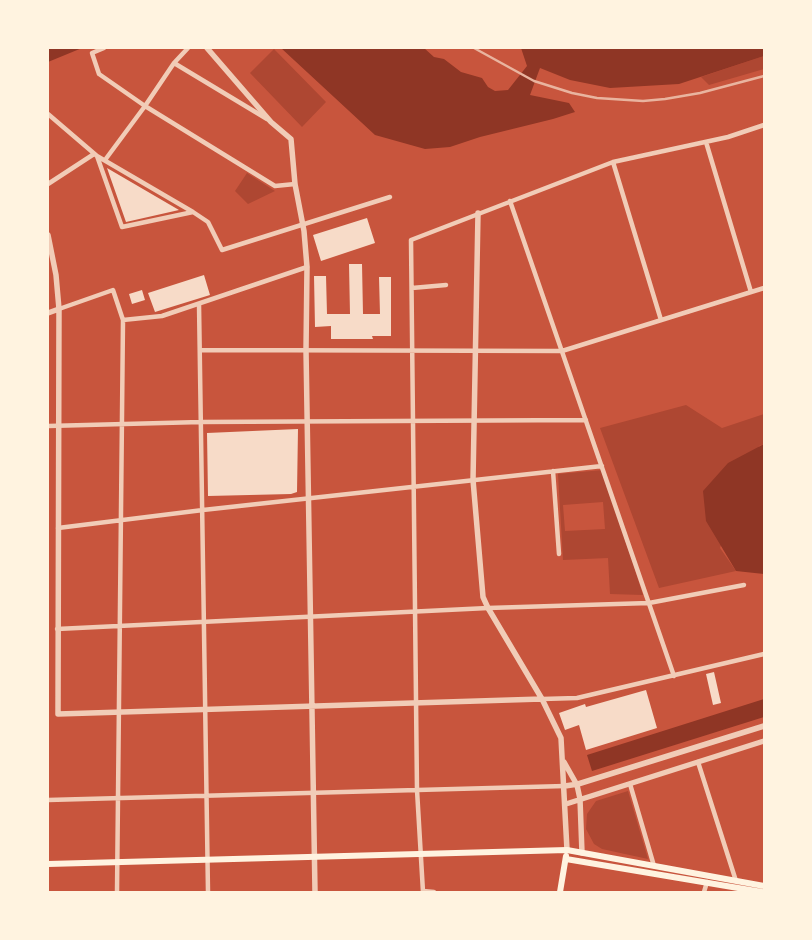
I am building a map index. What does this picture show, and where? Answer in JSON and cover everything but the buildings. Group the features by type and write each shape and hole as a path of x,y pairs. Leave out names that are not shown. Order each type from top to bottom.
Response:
{"main road":[{"path":"560,892 567,850"},
{"path":"48,864 567,850 654,866 762,892"},
{"path":"566,859 764,886"}],"street":[{"path":"104,48 92,53 99,74 145,106 274,186 295,184"},
{"path":"105,160 174,63 188,48"},
{"path":"207,48 271,122 290,140 295,184 303,226 306,267 315,892"},
{"path":"174,63 235,102 271,122"},
{"path":"48,114 95,155 208,222 222,250 390,197"},
{"path":"434,892 423,892 417,790 411,240 613,162 706,142 764,125"},
{"path":"706,142 751,292"},
{"path":"48,184 95,155"},
{"path":"95,155 122,228 193,212"},
{"path":"613,162 661,320"},
{"path":"510,201 674,676"},
{"path":"478,213 473,480 484,597 488,608 542,699 561,738 567,850"},
{"path":"48,234 56,275 59,309 58,714 577,698 764,654"},
{"path":"123,320 162,316 306,267"},
{"path":"412,288 446,285"},
{"path":"202,350 562,351 764,288"},
{"path":"48,313 113,290 123,320 117,892"},
{"path":"199,304 202,350 201,422 208,892"},
{"path":"48,426 201,422 586,420"},
{"path":"58,528 602,466"},
{"path":"553,471 559,554"},
{"path":"57,629 488,608 649,603 744,585"},
{"path":"48,800 577,785 764,726"},
{"path":"566,804 764,741"},
{"path":"563,760 577,785 580,799 582,853"},
{"path":"698,762 736,881"},
{"path":"630,784 654,866"},
{"path":"704,892 708,879"}],"shaded area":[{"path":"48,48 82,48 48,62"},
{"path":"281,48 424,48 434,57 444,59 461,72 482,78 488,87 495,91 508,90 527,66 521,48 764,48 764,56 679,84 610,88 570,80 540,68 530,95 569,103 575,112 480,137 450,147 425,149 375,135"},
{"path":"274,49 326,102 302,127 250,73"},
{"path":"764,56 764,69 709,85 701,77"},
{"path":"247,173 275,191 248,204 235,191"},
{"path":"686,405 722,428 764,414 764,444 759,446 720,548 736,571 659,588 600,428"},
{"path":"764,444 764,574 736,571 706,521 703,491 728,463"},
{"path":"603,470 643,595 610,594 608,558 563,560 558,474","holes":["603,502 605,529 565,531 563,505"]},
{"path":"764,699 764,717 592,771 587,755"},
{"path":"628,791 648,859 602,849 594,844 586,829 587,814 596,801"}],"railway":[{"path":"474,48 534,81 572,93 597,98 643,101 665,99 700,93 764,76"}]}
